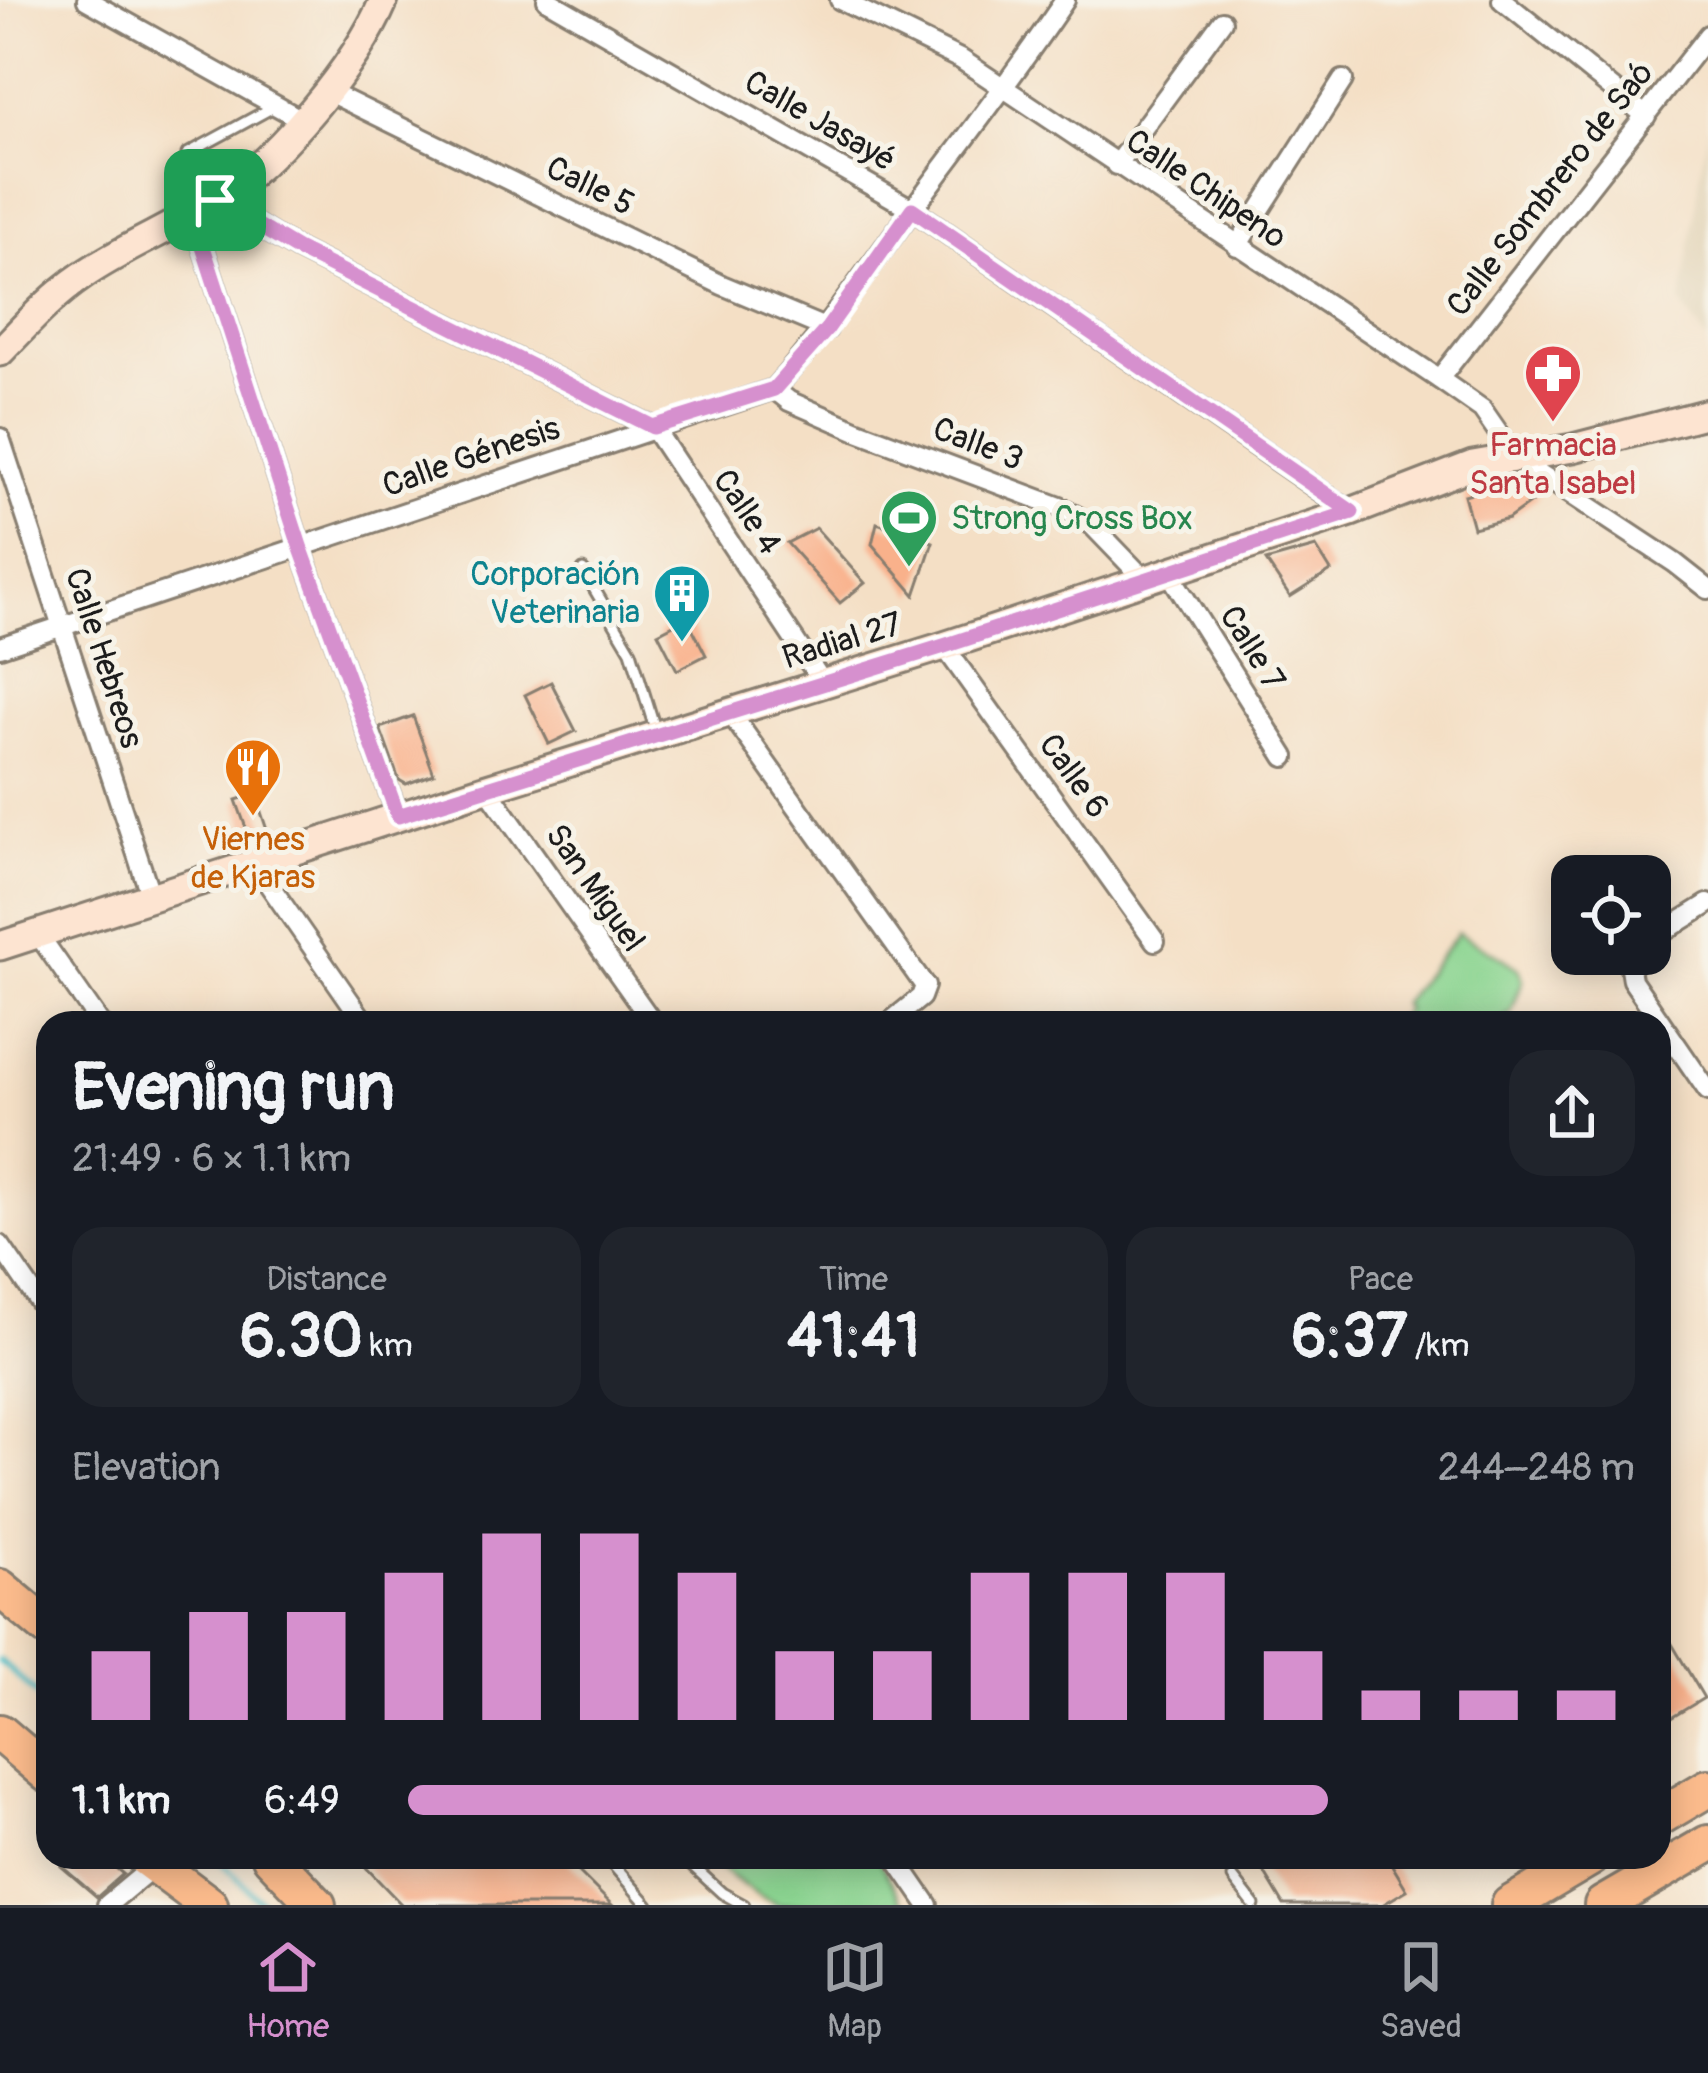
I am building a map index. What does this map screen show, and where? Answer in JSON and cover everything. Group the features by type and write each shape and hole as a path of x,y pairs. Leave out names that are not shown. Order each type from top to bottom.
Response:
{"highway":[{"path":"0,1588 36,1618"},
{"path":"0,1733 36,1764"},
{"path":"1671,1809 1708,1787"},
{"path":"1671,1868 1708,1844"},
{"path":"160,1869 200,1902"},
{"path":"1510,1905 1562,1869"},
{"path":"1619,1901 1669,1869"},
{"path":"307,1885 346,1905"}],"street":[{"path":"87,0 289,112"},
{"path":"0,352 84,274 204,207 262,162 289,112 329,92 384,0"},
{"name":"Calle Jasayé","path":"547,0 912,209 1352,512"},
{"name":"Calle Chipeno","path":"840,0 962,60 1438,379 1482,409 1516,458"},
{"path":"774,389 827,329 912,209 1006,89 1064,0"},
{"path":"1502,0 1646,116"},
{"path":"1116,165 1222,21"},
{"name":"Calle Sombrero de Saó","path":"1438,379 1708,35"},
{"path":"1237,246 1343,80"},
{"name":"Calle 5","path":"329,92 722,285 827,329"},
{"path":"204,207 300,546 398,816"},
{"name":"Calle 4","path":"204,207 653,427 823,683"},
{"name":"Calle Génesis","path":"0,647 774,389"},
{"name":"Calle 3","path":"774,389 789,401 858,431 1060,507 1091,524 1156,576"},
{"name":"Radial 27","path":"0,946 944,646 1352,512 1473,465 1573,448 1708,413"},
{"name":"Calle Hebreos","path":"0,438 152,897"},
{"path":"1516,458 1676,562 1708,589"},
{"name":"Calle 7","path":"1156,576 1286,757"},
{"name":"Calle 6","path":"944,646 1155,940"},
{"path":"731,714 926,986 902,1011"},
{"name":"San Miguel","path":"487,788 645,1011"},
{"path":"254,862 357,1011"},
{"path":"1671,927 1708,904"},
{"path":"38,934 92,1011"},
{"path":"1632,975 1653,1011"},
{"path":"1671,1037 1708,1091"},
{"path":"0,1245 36,1298"},
{"path":"107,1905 148,1869"},
{"path":"903,1869 928,1905"}],"lane":[{"path":"187,154 289,112"},
{"path":"583,571 631,651 658,736"},
{"path":"617,1869 648,1905"},
{"path":"696,1869 744,1905"},
{"path":"1233,1878 1254,1905"}],"shaded area":[{"path":"1708,122 1708,343 1681,303"}],"green space":[{"path":"1458,933 1519,969 1523,980 1512,1011 1404,1011 1402,1004"},
{"path":"721,1869 884,1869 904,1903 914,1905 779,1905"}],"building":[{"path":"1507,484 1539,497 1508,519 1473,528 1464,495"},
{"name":"Strong Cross Box","path":"877,523 933,542 915,595 872,544"},
{"path":"816,528 865,583 840,603 787,543"},
{"path":"1316,547 1331,571 1290,597 1266,561"},
{"name":"Corporación Veterinaria","path":"687,618 706,655 677,670 658,633"},
{"path":"551,682 576,731 549,744 525,695"},
{"path":"413,716 434,774 406,784 399,780 380,728"},
{"name":"Viernes de Kjaras","path":"255,794 269,836 251,842 236,800"},
{"path":"1671,1642 1704,1698 1671,1718"},
{"path":"64,1869 117,1869 123,1874 97,1897"},
{"path":"368,1869 576,1869 612,1905 402,1905"},
{"path":"1262,1869 1394,1869 1407,1890 1382,1905 1284,1905"}],"waterway":[{"path":"0,1661 36,1693"},
{"path":"228,1869 264,1905"}],"place":[{"name":"Farmacia Santa Isabel","path":"1553,424"},
{"name":"Strong Cross Box","path":"909,569"},
{"name":"Corporación Veterinaria","path":"682,644"},
{"name":"Viernes de Kjaras","path":"253,818"}],"route":[{"path":"215,200 297,249 653,427 774,389 827,329 912,209 1352,512 731,714 398,816 300,546 192,213 215,200"}]}
